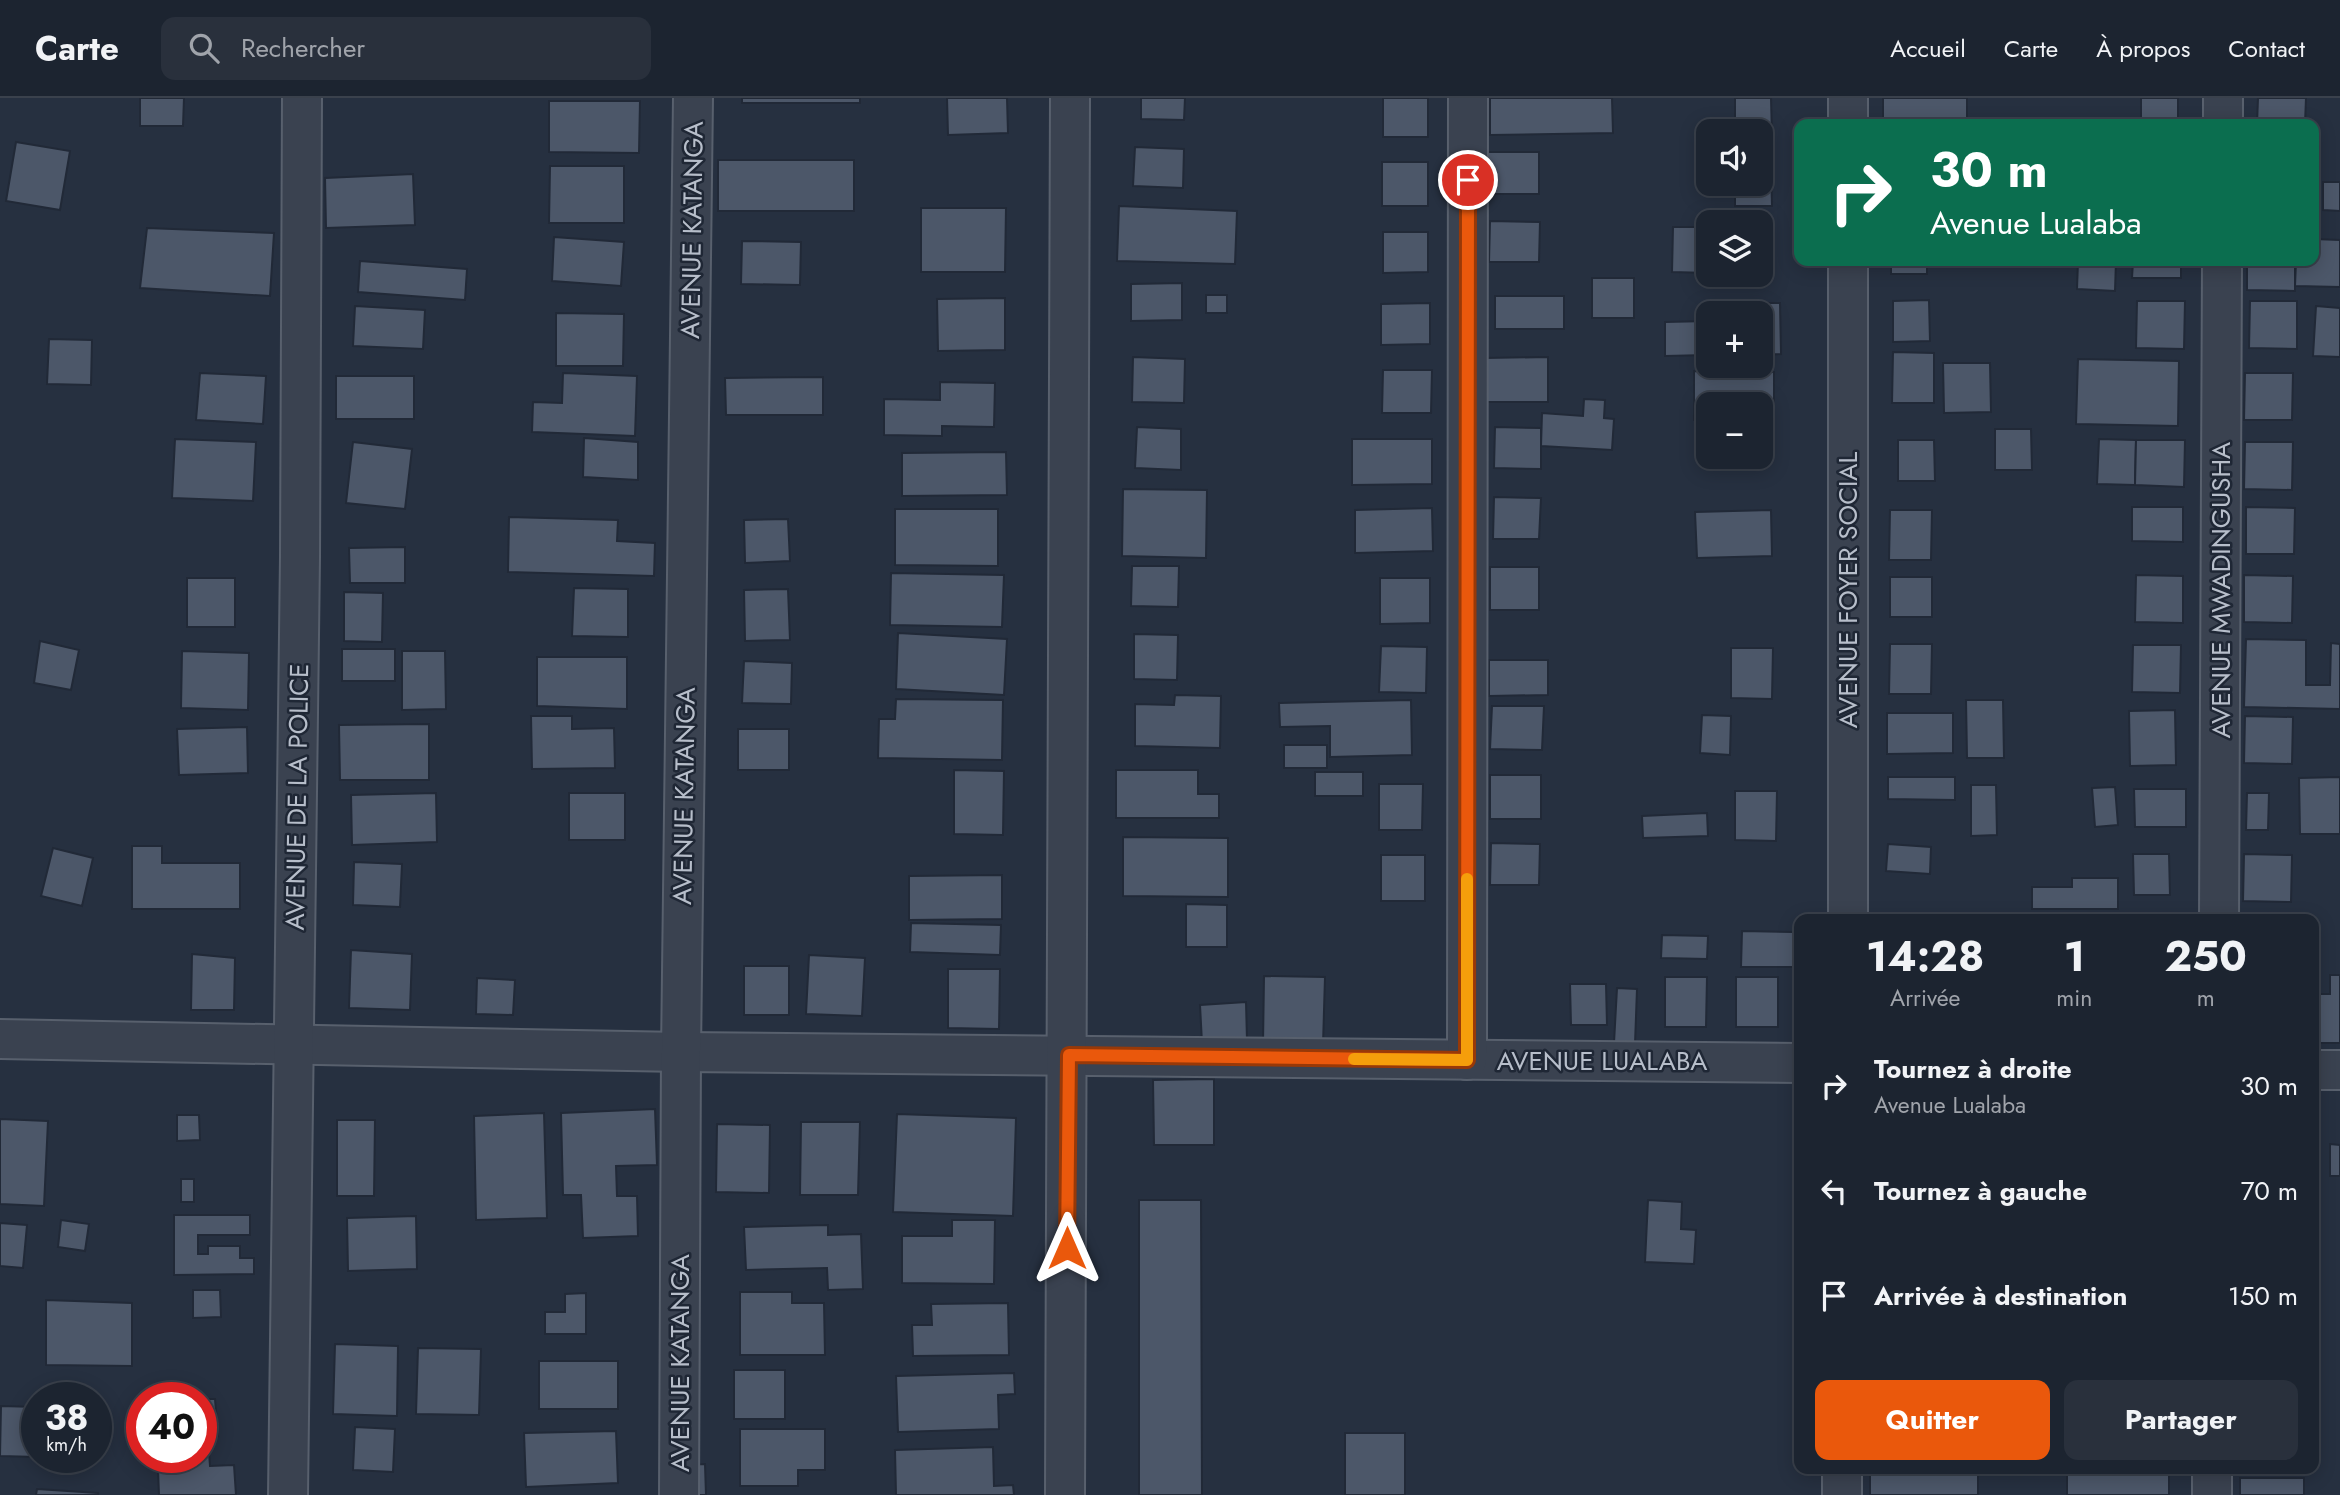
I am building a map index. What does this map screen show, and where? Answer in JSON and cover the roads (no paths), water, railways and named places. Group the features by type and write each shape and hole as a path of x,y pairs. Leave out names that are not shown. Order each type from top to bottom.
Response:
{"street":[{"name":"AVENUE DE LA POLICE","path":"288,1495 300,557 302,98"},
{"name":"AVENUE KATANGA","path":"679,1495 681,1052 693,98"},
{"path":"1065,1495 1069,1055 1070,98"},
{"path":"1467,1060 1468,98"},
{"path":"1848,98 1848,119"},
{"path":"2223,98 2223,119"},
{"name":"AVENUE FOYER SOCIAL","path":"1848,266 1848,914"},
{"name":"AVENUE MWADINGUSHA","path":"2219,914 2222,266"},
{"name":"AVENUE LUALABA","path":"0,1040 681,1052 1794,1063"},
{"path":"2319,1070 2340,1070"},
{"path":"1842,1474 1842,1495"},
{"path":"2212,1474 2212,1495"}]}
